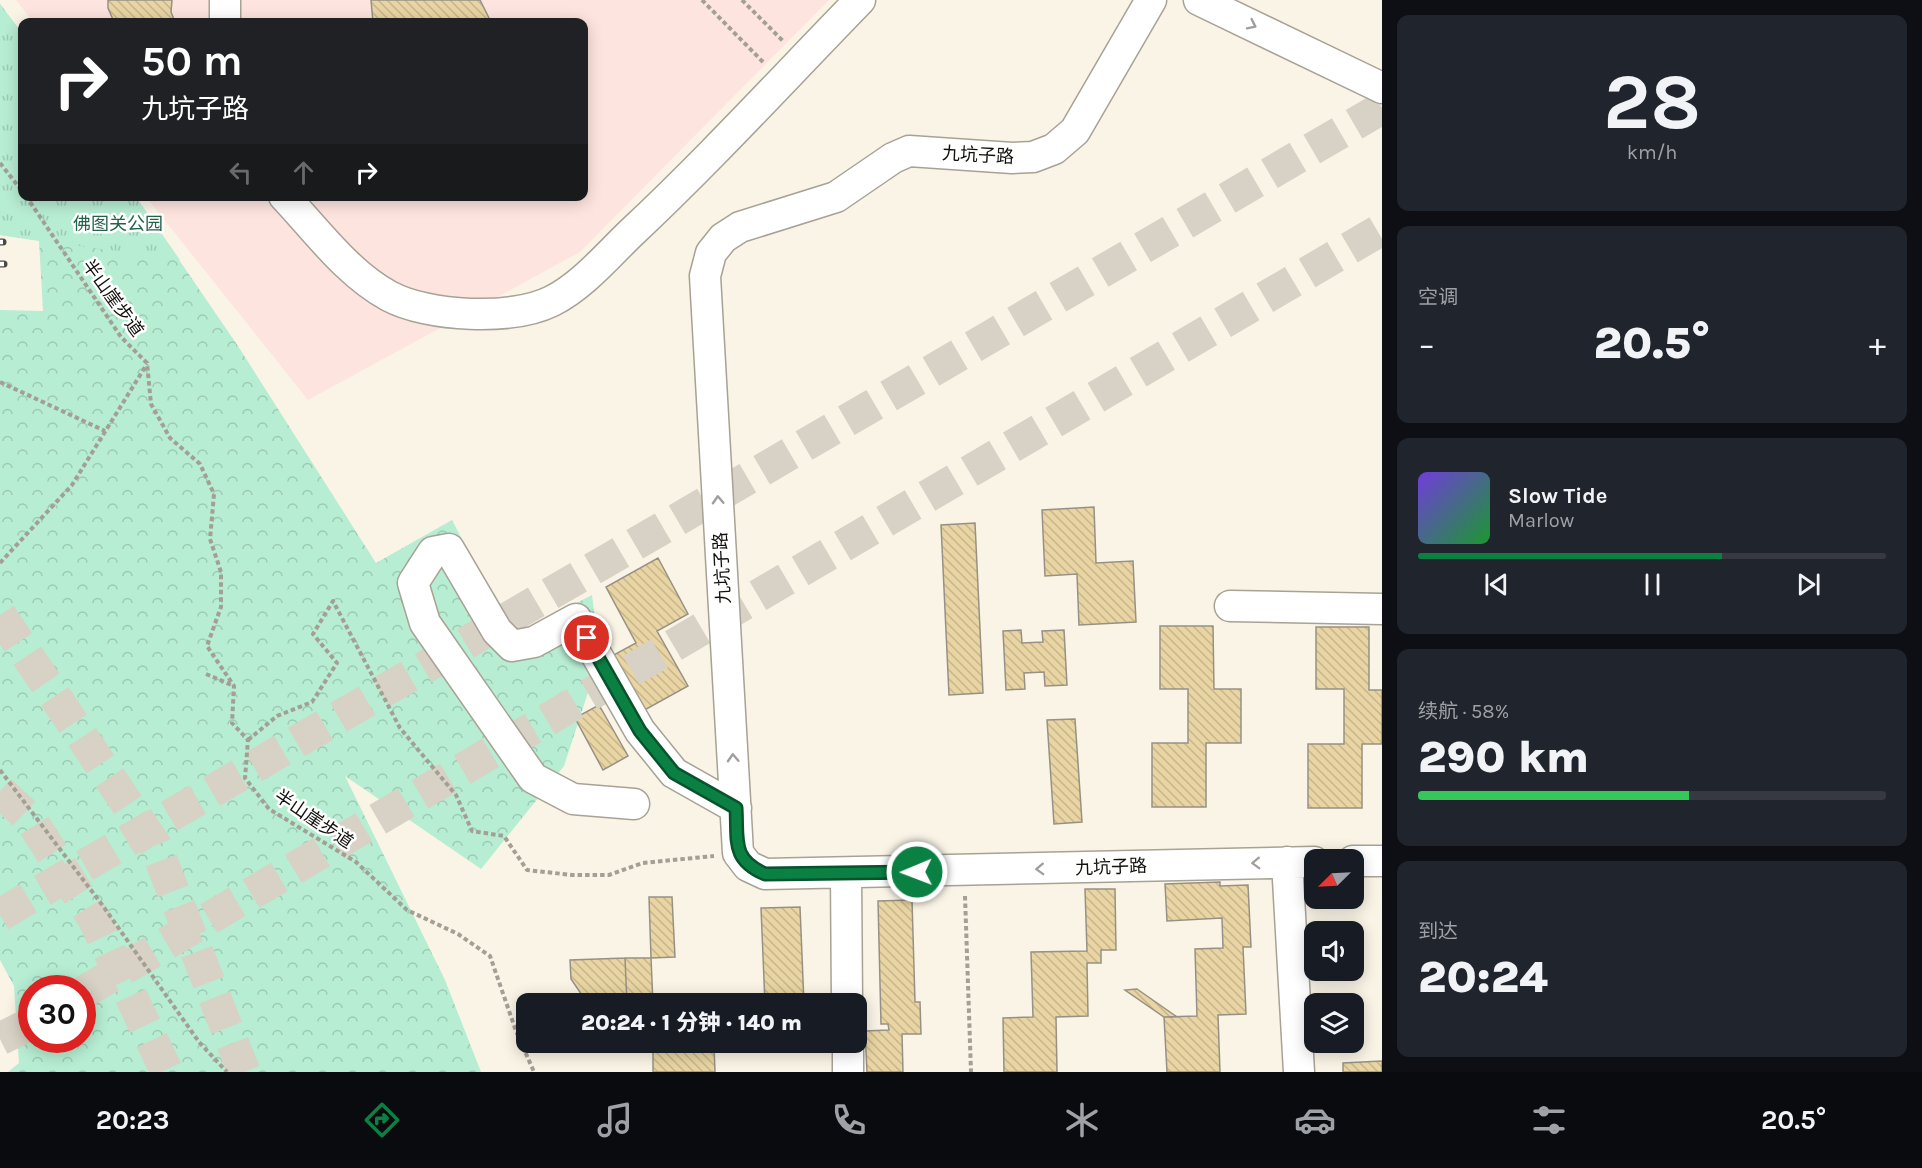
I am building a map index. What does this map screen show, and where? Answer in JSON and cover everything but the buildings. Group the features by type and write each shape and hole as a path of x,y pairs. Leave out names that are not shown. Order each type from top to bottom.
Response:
{"street":[{"path":"225,0 225,18"},
{"path":"289,201 360,276 389,296 439,313 462,314 529,309 552,301 585,277 662,204 860,0"},
{"name":"九坑子路","path":"1151,0 1075,131 1054,148 1033,157 1012,159 909,151 893,158 836,197 740,227 723,238 711,253 705,276 738,854 748,866 765,874 1301,862"},
{"path":"1199,0 1382,88"},
{"path":"634,804 573,799 533,778 425,623 413,584 433,552 449,549 497,631 512,646 534,642 576,620 640,731 674,773 736,808"},
{"path":"1230,606 1382,609"},
{"path":"1364,861 1382,861"},
{"path":"1299,1072 1301,862"},
{"path":"846,873 847,993"},
{"path":"848,1053 848,1072"}],"path":[{"path":"702,0 792,70"},
{"path":"742,0 792,70"},
{"path":"0,163 18,186"},
{"name":"半山崖步道","path":"29,201 121,337 147,363"},
{"path":"0,563 72,485 147,363"},
{"path":"147,363 151,404 170,438 200,464 214,494 210,539 221,572 221,607 207,646 234,686 232,723 248,740 276,716 312,702 337,663 313,634 333,601 400,728 456,795 471,831 504,836 527,870 572,875 609,875 644,863 686,858"},
{"path":"0,382 105,431"},
{"path":"207,674 234,686"},
{"name":"半山崖步道","path":"248,740 244,778 269,809 356,862 407,910 458,934 490,956 516,1030 534,1072"},
{"path":"0,770 103,906 199,1042 227,1072"},
{"path":"964,871 970,1072"}],"shaded area":[{"path":"16,0 829,0 580,252 308,400 149,201 588,201 588,18 30,18"}],"green space":[{"path":"0,4 18,28 18,201 139,201 238,346 376,563 452,520 512,636 592,595 600,656 564,766 481,869 345,776 445,980 481,1072 8,1072 19,1063 18,1053 96,1053 96,975 18,975 18,1048 14,986 0,960 0,310 43,311 39,241 0,235"},
{"name":"佛图关公园","path":"0,4 18,28 18,201 139,201 180,260 0,235"}],"tunnel":[{"path":"0,915 1382,108"},
{"path":"96,985 1382,229"},
{"path":"0,615 155,845 244,1072"},
{"path":"0,791 31,820 94,919 167,1072"},
{"path":"0,1039 18,1030"}],"route":[{"path":"587,638 640,731 674,773 736,808 738,854 748,866 765,874 917,872"}]}
